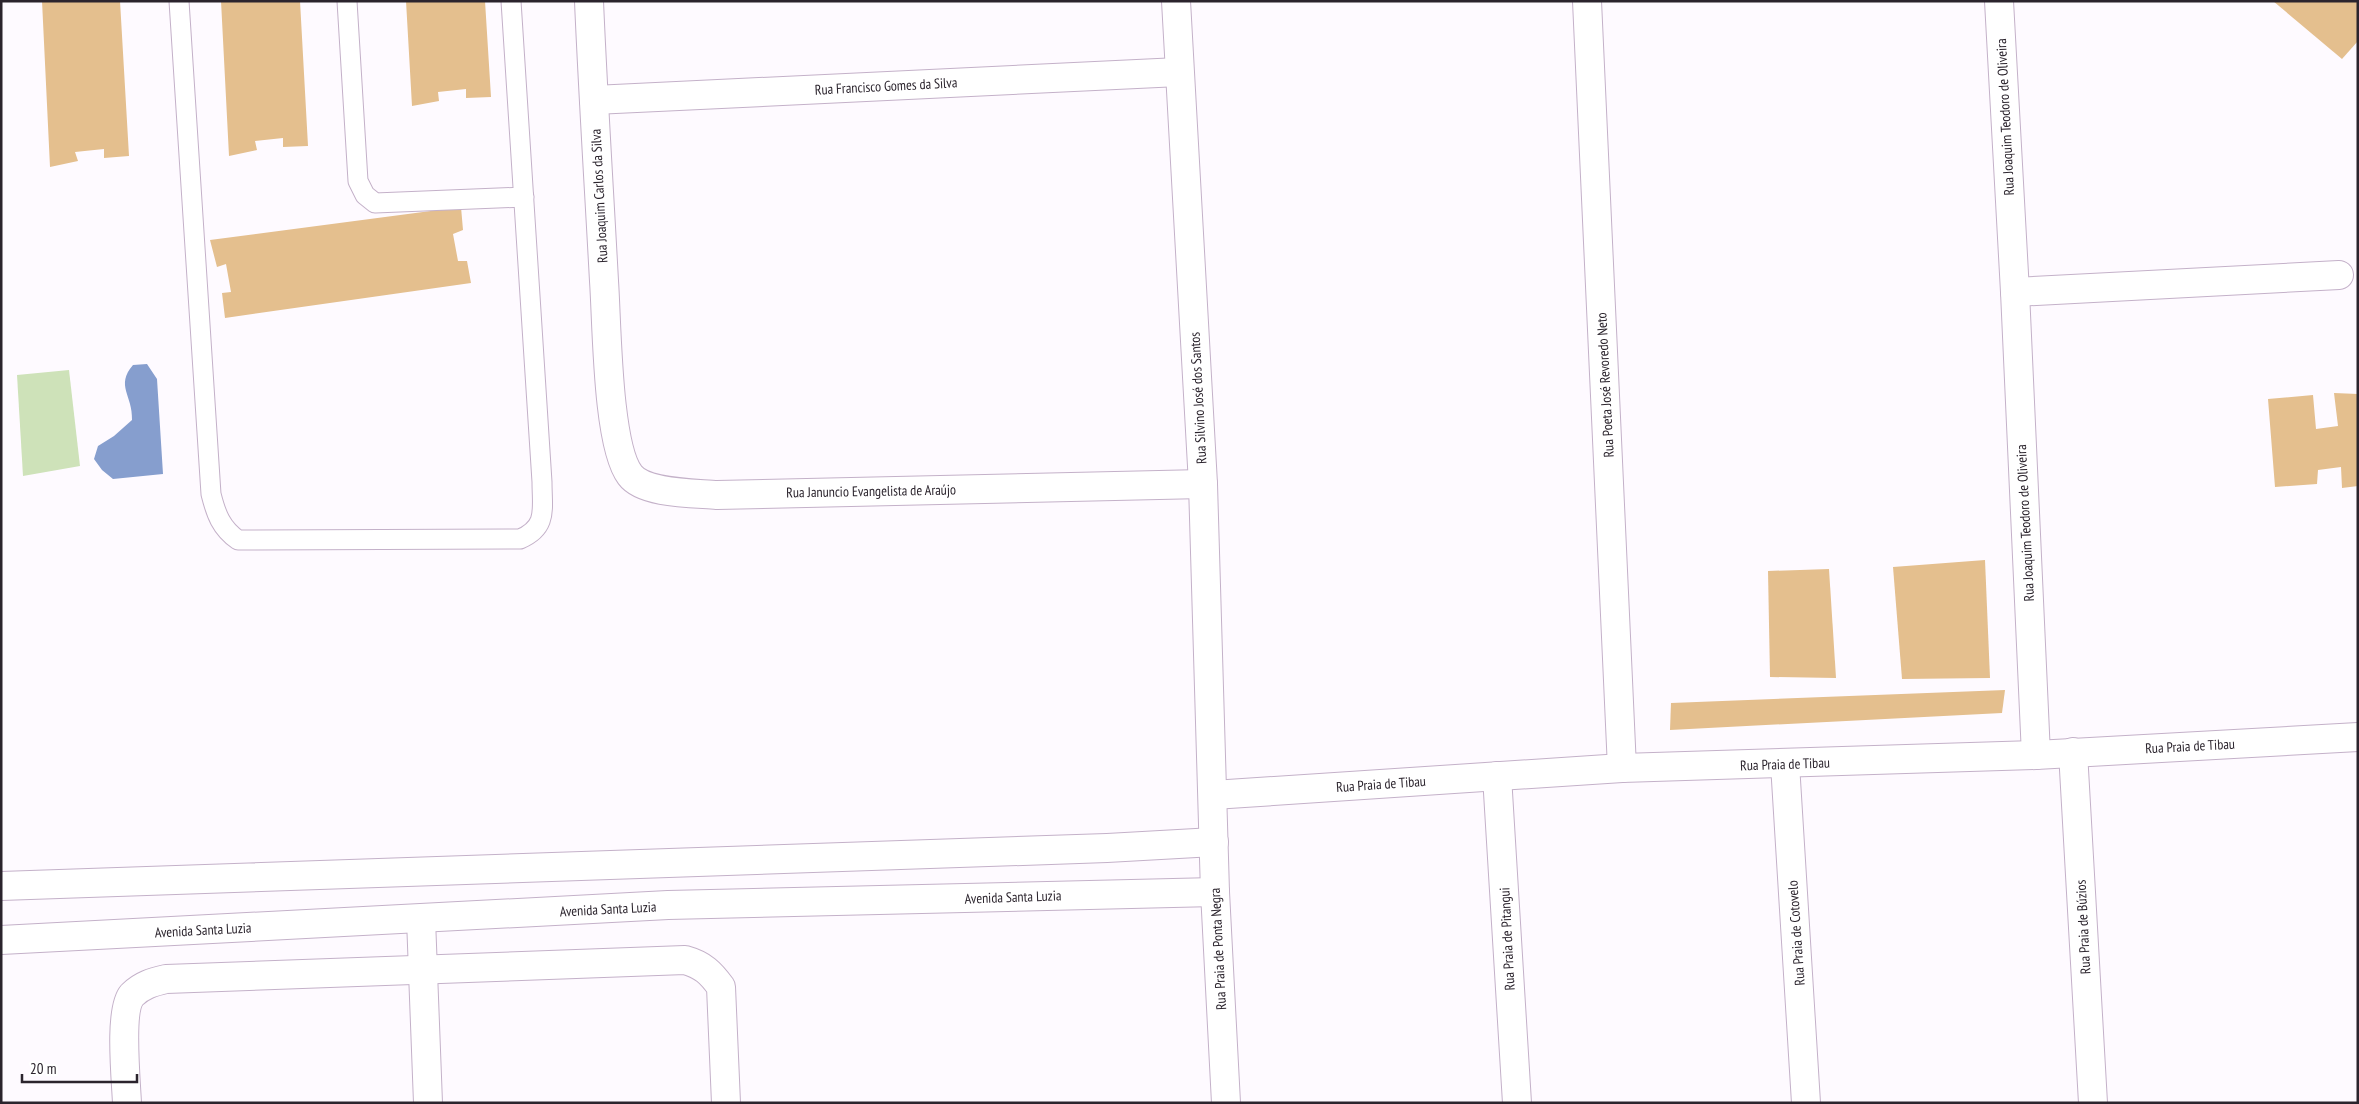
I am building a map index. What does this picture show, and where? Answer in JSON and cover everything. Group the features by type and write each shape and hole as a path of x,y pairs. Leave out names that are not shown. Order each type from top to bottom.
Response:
{"street":[{"name":"Rua Joaquim Carlos da Silva","path":"589,1 611,391"},
{"name":"Rua Silvino José dos Santos","path":"1176,1 1203,484 1213,795"},
{"name":"Rua Poeta José Revoredo Neto","path":"1587,1 1622,768"},
{"name":"Rua Joaquim Teodoro de Oliveira","path":"1999,1 2015,292 2036,755"},
{"name":"Rua Francisco Gomes da Silva","path":"594,100 1179,72"},
{"path":"2015,292 2339,275"},
{"name":"Rua Januncio Evangelista de Araújo","path":"611,391 624,464 631,476 641,484 678,492 717,495 1203,484"},
{"name":"Rua Praia de Tibau","path":"1213,795 1622,768 2036,755 2358,737"},
{"name":"Rua Praia de Búzios","path":"2073,752 2093,1103"},
{"name":"Rua Praia de Cotovelo","path":"1785,764 1806,1103"},
{"name":"Rua Praia de Pitangui","path":"1497,776 1517,1103"},
{"name":"Rua Praia de Ponta Negra","path":"1213,795 1215,892 1226,1103"},
{"path":"1,886 1107,848 1214,842"},
{"name":"Avenida Santa Luzia","path":"1,940 668,905 1215,892"},
{"path":"421,919 428,1103"},
{"path":"127,1103 124,1013 131,996 146,984 166,979 422,968 685,960 699,964 711,973 721,987 726,1103"}],"lane":[{"path":"179,1 211,494 216,513 226,532 238,540 520,539 533,534 542,519 542,482 511,1"},
{"path":"347,1 358,181 365,195 375,203 524,197"}],"green space":[{"path":"69,370 80,466 23,476 17,375"}],"water":[{"path":"147,364 157,379 163,474 113,479 102,470 94,459 98,446 114,436 132,420 132,411 126,391 125,379 133,365"}],"building":[{"path":"42,1 120,1 129,156 104,158 104,149 75,152 78,161 50,167"},
{"path":"221,1 300,1 308,146 283,147 283,138 255,141 257,150 229,156"},
{"path":"406,1 485,1 491,97 466,98 466,89 438,92 439,101 412,106"},
{"path":"2273,1 2358,1 2358,41 2342,59"},
{"path":"461,207 463,230 453,234 458,261 467,261 471,283 225,318 222,293 231,292 226,264 217,267 210,240"},
{"path":"2334,393 2358,394 2358,486 2342,488 2341,467 2318,470 2317,484 2275,487 2268,399 2313,395 2316,429 2338,426"},
{"path":"1985,560 1990,678 1902,679 1893,567"},
{"path":"1829,569 1836,678 1770,677 1768,571"},
{"path":"2005,690 2002,713 1670,730 1671,703"}]}
